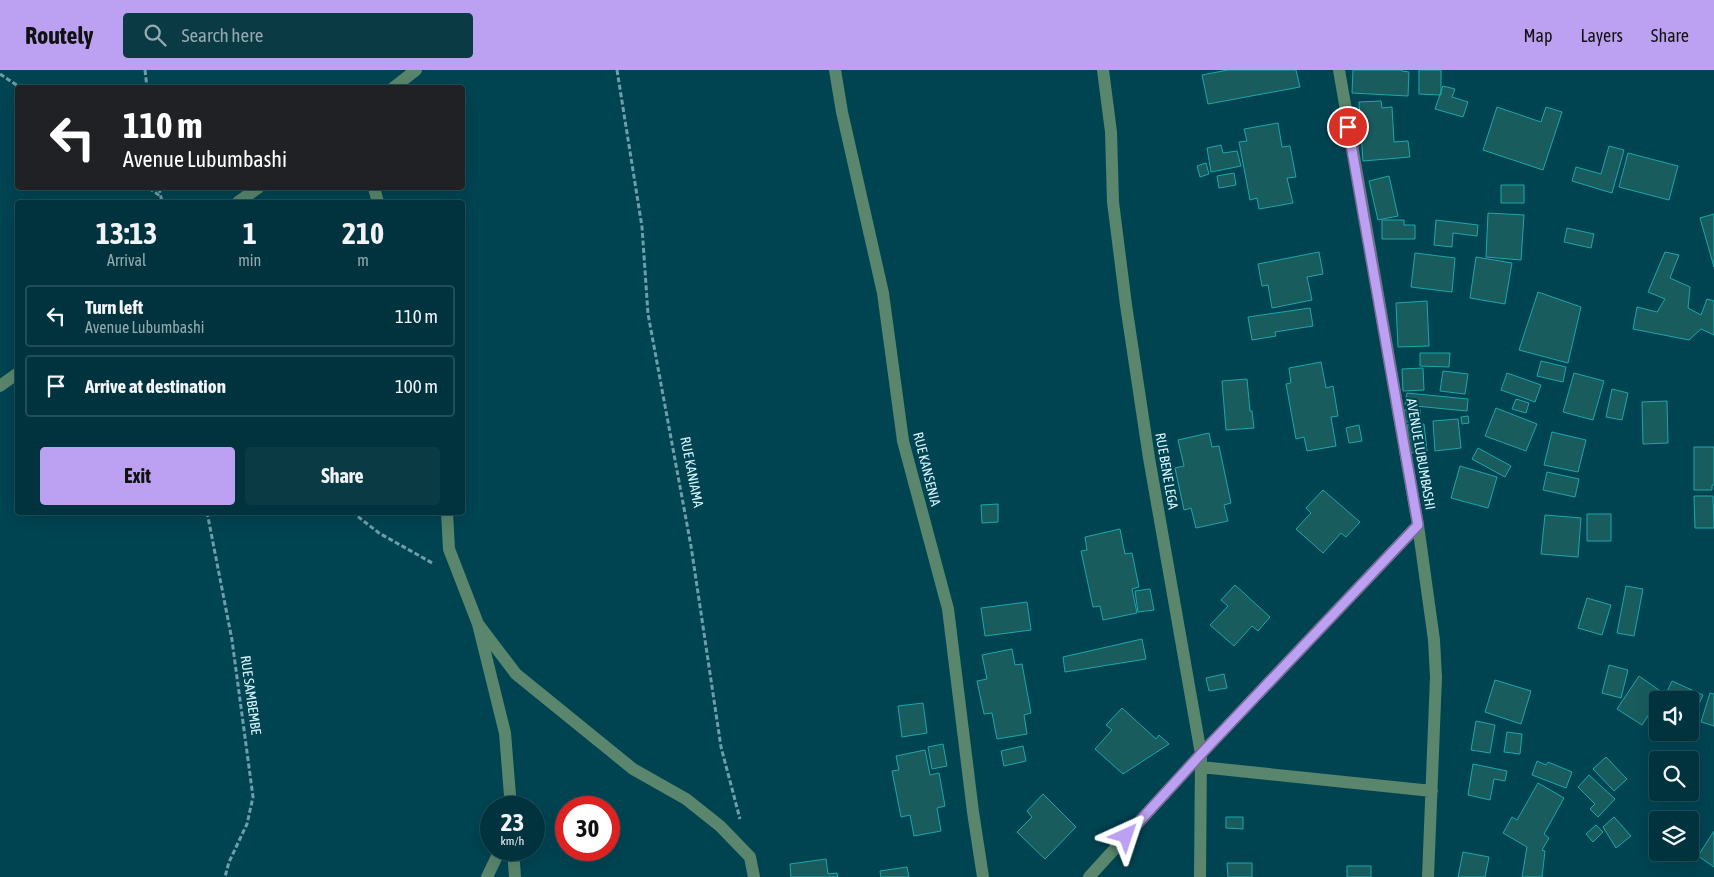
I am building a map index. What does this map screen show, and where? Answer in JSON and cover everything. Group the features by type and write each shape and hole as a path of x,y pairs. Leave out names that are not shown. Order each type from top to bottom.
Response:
{"street":[{"path":"397,85 416,70"},
{"name":"RUE KANSENIA","path":"836,70 842,112 883,293 903,440 948,610 983,877"},
{"name":"RUE BENE LEGA","path":"1103,70 1112,132 1113,202 1126,305 1149,458 1201,761 1200,877"},
{"name":"AVENUE LUBUMBASHI","path":"1339,70 1418,525 1434,640 1436,677 1428,877"},
{"path":"241,200 255,190"},
{"path":"0,386 15,375"},
{"path":"447,515 449,549 478,624 505,733 510,796"},
{"path":"1089,877 1201,761 1418,525"},
{"path":"478,624 516,674 633,769 686,799 720,826 750,857 754,877"},
{"path":"1201,761 1432,791"},
{"path":"487,877 495,861"},
{"path":"514,861 515,877"}],"path":[{"path":"146,70 147,85"},
{"name":"RUE KANIAMA","path":"617,70 642,227 648,314 691,546 721,746 741,820"},
{"path":"0,74 16,85"},
{"path":"151,190 160,197"},
{"path":"159,190 161,200"},
{"name":"RUE SAMBEMBE","path":"208,515 232,640 252,797 247,824 229,862 225,877"},
{"path":"356,515 379,533 437,565"}],"building":[{"path":"1228,70 1296,70 1300,87 1208,104 1202,75"},
{"path":"1353,70 1402,70 1409,72 1408,96 1352,93"},
{"path":"1419,70 1441,70 1441,95 1419,94"},
{"path":"1443,86 1455,89 1452,97 1468,102 1463,117 1435,109"},
{"path":"1381,101 1382,108 1392,107 1394,142 1408,141 1410,157 1363,161 1359,102"},
{"path":"1497,107 1541,122 1546,107 1562,112 1543,170 1483,150"},
{"path":"1278,123 1282,147 1290,146 1296,177 1287,178 1293,203 1259,209 1257,198 1250,200 1239,142 1247,141 1244,129"},
{"path":"1221,145 1223,153 1237,151 1241,166 1211,172 1207,148"},
{"path":"1609,146 1624,150 1612,193 1572,181 1576,167 1601,174"},
{"path":"1628,153 1678,166 1669,200 1619,187"},
{"path":"1206,163 1209,174 1200,177 1197,166"},
{"path":"1234,173 1236,185 1219,188 1217,176"},
{"path":"1389,176 1398,216 1378,220 1369,181"},
{"path":"1501,185 1524,185 1524,203 1501,203"},
{"path":"1488,213 1524,215 1521,260 1486,257"},
{"path":"1714,214 1714,267 1700,218"},
{"path":"1382,220 1404,220 1404,225 1415,225 1415,239 1382,239"},
{"path":"1436,220 1478,225 1477,236 1453,233 1452,247 1434,245"},
{"path":"1567,228 1594,234 1591,248 1564,242"},
{"path":"1319,252 1323,274 1307,277 1312,300 1272,308 1268,285 1262,286 1258,264"},
{"path":"1665,252 1679,255 1670,278 1690,287 1688,308 1701,315 1707,299 1714,301 1714,335 1701,329 1689,340 1633,329 1637,307 1657,312 1665,299 1648,292"},
{"path":"1415,253 1455,258 1452,292 1411,287"},
{"path":"1476,257 1512,263 1505,304 1470,298"},
{"path":"1538,292 1581,307 1568,363 1519,350"},
{"path":"1427,301 1429,346 1398,347 1396,303"},
{"path":"1310,308 1313,326 1275,332 1276,336 1252,340 1248,317"},
{"path":"1420,353 1450,353 1449,367 1420,366"},
{"path":"1541,361 1566,367 1563,382 1537,376"},
{"path":"1321,362 1326,388 1333,386 1338,416 1331,417 1336,446 1307,451 1304,437 1296,439 1286,384 1291,383 1289,368"},
{"path":"1423,368 1424,390 1403,391 1402,369"},
{"path":"1443,371 1468,374 1465,394 1440,391"},
{"path":"1507,373 1541,385 1535,402 1501,390"},
{"path":"1574,373 1604,381 1593,420 1563,412"},
{"path":"1247,379 1250,411 1252,411 1254,428 1226,430 1222,381"},
{"path":"1612,389 1628,393 1622,420 1606,417"},
{"path":"1407,393 1468,399 1467,411 1405,405"},
{"path":"1516,399 1529,403 1526,413 1512,409"},
{"path":"1667,401 1668,443 1643,444 1642,402"},
{"path":"1496,408 1537,424 1526,451 1485,436"},
{"path":"1420,409 1421,421 1405,422 1404,410"},
{"path":"1468,416 1469,423 1462,424 1461,417"},
{"path":"1458,419 1461,448 1435,451 1433,421"},
{"path":"1424,424 1427,451 1410,453 1407,425"},
{"path":"1359,425 1362,441 1349,443 1346,428"},
{"path":"1552,432 1586,440 1578,472 1544,465"},
{"path":"1209,433 1212,447 1219,446 1231,503 1224,505 1228,521 1196,528 1191,508 1184,510 1175,468 1184,466 1178,440"},
{"path":"1694,447 1714,447 1714,485 1712,485 1712,490 1694,490"},
{"path":"1478,448 1511,466 1505,477 1472,459"},
{"path":"1460,466 1497,477 1488,508 1451,498"},
{"path":"1547,472 1579,479 1575,497 1543,490"},
{"path":"1323,490 1360,522 1346,537 1341,533 1323,553 1296,529 1311,513 1306,508"},
{"path":"1694,496 1713,496 1714,528 1695,528"},
{"path":"998,504 998,522 982,523 981,505"},
{"path":"1587,514 1611,514 1611,541 1587,541"},
{"path":"1545,515 1581,518 1578,557 1541,554"},
{"path":"1120,529 1125,554 1132,553 1139,587 1132,589 1137,613 1103,620 1100,606 1093,607 1081,551 1087,550 1085,537"},
{"path":"1235,585 1270,617 1258,631 1252,626 1234,646 1210,625 1228,606 1221,600"},
{"path":"1626,586 1643,589 1634,636 1617,633"},
{"path":"1150,589 1154,610 1138,612 1135,591"},
{"path":"1587,598 1611,605 1602,635 1578,628"},
{"path":"1027,602 1031,630 985,636 981,608"},
{"path":"1142,639 1146,659 1065,672 1063,657"},
{"path":"1012,649 1015,665 1022,664 1031,713 1024,715 1027,734 997,739 992,713 984,714 977,681 987,679 982,655"},
{"path":"1609,665 1628,670 1621,698 1602,693"},
{"path":"1224,674 1227,688 1209,691 1206,678"},
{"path":"1639,676 1660,691 1649,691 1649,714 1642,725 1617,709"},
{"path":"1495,680 1531,691 1521,724 1485,712"},
{"path":"1672,681 1694,691 1667,691"},
{"path":"1699,693 1703,695 1699,704"},
{"path":"1710,693 1714,694 1714,726 1701,722"},
{"path":"923,703 927,733 902,737 898,706"},
{"path":"1122,708 1156,739 1159,735 1169,744 1123,774 1095,749 1112,730 1106,725"},
{"path":"1476,721 1495,725 1490,753 1471,750"},
{"path":"1507,732 1522,734 1520,754 1504,752"},
{"path":"943,744 947,766 932,769 928,747"},
{"path":"1023,746 1026,761 1004,766 1001,751"},
{"path":"925,750 930,775 939,773 945,806 937,808 941,831 914,836 910,815 901,817 892,771 899,770 896,756"},
{"path":"1606,757 1627,779 1614,791 1593,769"},
{"path":"1537,761 1546,765 1548,762 1572,772 1566,788 1532,775"},
{"path":"1473,764 1507,771 1505,781 1494,779 1490,800 1468,795"},
{"path":"1589,775 1615,799 1598,817 1590,809 1595,804 1578,787"},
{"path":"1538,783 1564,798 1544,834 1549,838 1542,850 1545,851 1542,877 1522,877 1527,847 1503,833 1512,817 1517,820"},
{"path":"1043,794 1076,827 1045,859 1017,832 1032,817 1027,811"},
{"path":"1226,817 1243,817 1243,829 1226,828"},
{"path":"1614,817 1631,836 1616,848 1603,827"},
{"path":"1596,825 1603,832 1593,842 1586,834"},
{"path":"1714,831 1714,867 1699,857"},
{"path":"1463,852 1489,857 1485,877 1458,877"},
{"path":"826,859 828,874 837,873 838,877 791,877 790,864"},
{"path":"1227,863 1252,863 1252,877 1228,877"},
{"path":"1347,866 1371,866 1371,877 1347,877"},
{"path":"907,867 909,877 881,877 880,871"}],"route":[{"path":"1126,836 1418,525 1348,127"}]}
